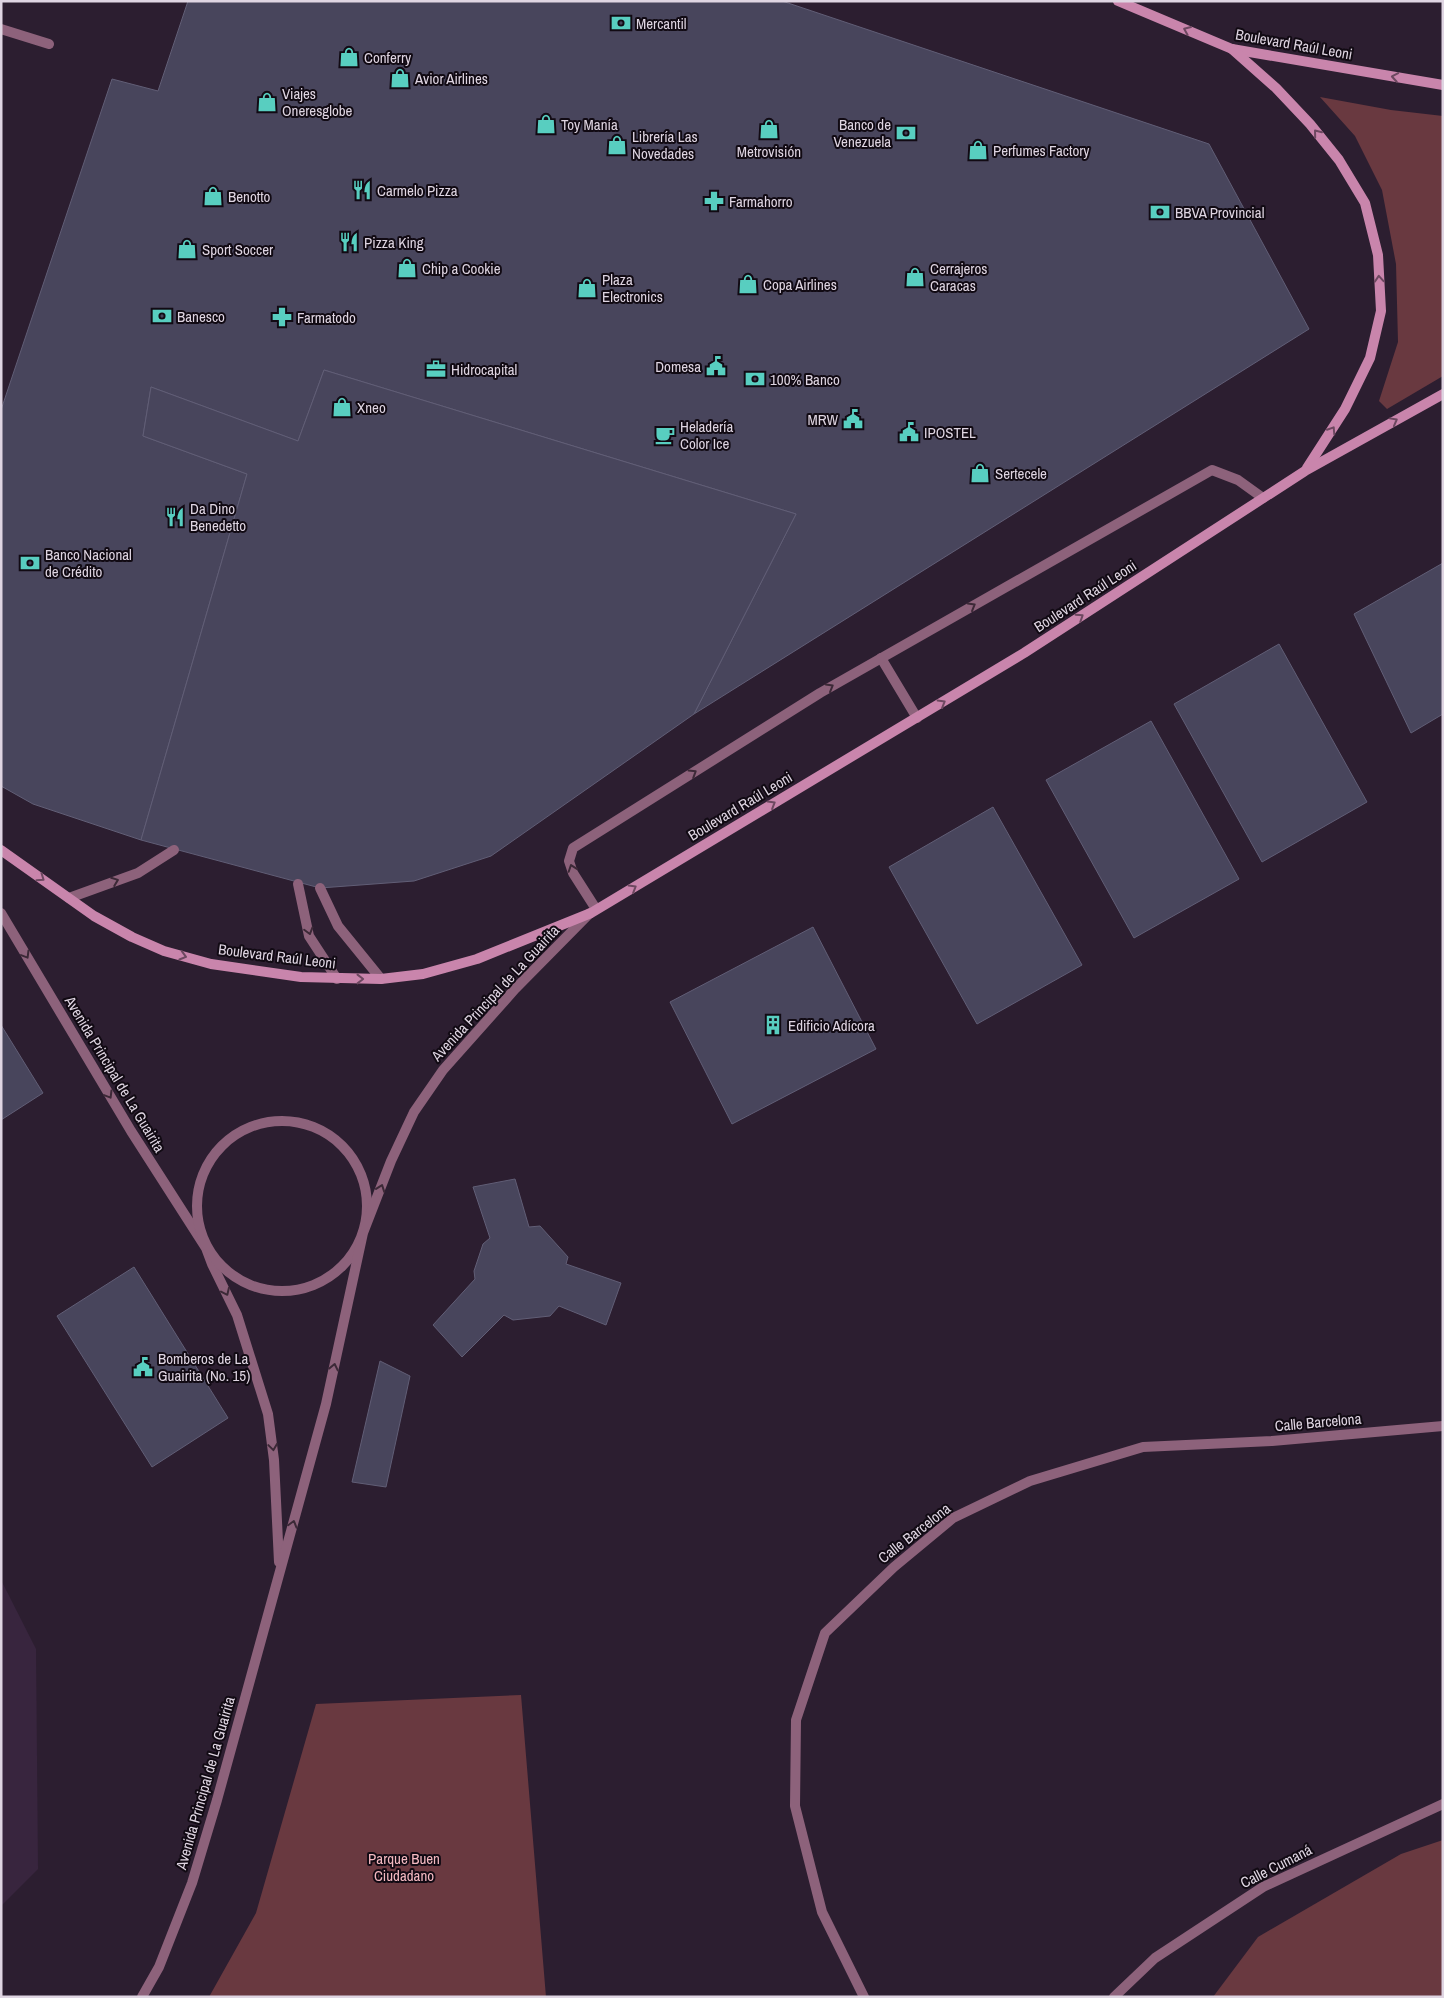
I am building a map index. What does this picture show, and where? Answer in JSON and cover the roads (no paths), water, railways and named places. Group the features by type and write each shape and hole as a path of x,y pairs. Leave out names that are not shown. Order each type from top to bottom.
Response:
{"main road":[{"name":"Boulevard Raúl Leoni","path":"1118,1 1232,49 1443,84"},
{"path":"1232,49 1276,88 1310,124 1339,160 1365,203 1378,255 1381,311 1370,358 1345,409 1305,471"},
{"name":"Boulevard Raúl Leoni","path":"1,850 94,916 124,933 164,951 211,964 261,973 337,979 381,979 423,974 477,958 594,911 1024,653 1305,471 1443,394"}],"street":[{"path":"1,30 49,44"},
{"path":"594,911 568,861 573,848 820,693 1212,470 1238,480 1263,498"},
{"path":"881,658 917,718"},
{"path":"69,898 138,873 174,850"},
{"path":"298,884 309,936 337,979"},
{"path":"320,888 338,926 381,979"},
{"name":"Avenida Principal de La Guairita","path":"1,914 131,1131 206,1248 218,1263 233,1276 251,1286 270,1291 290,1291 309,1288 327,1279 343,1267 355,1251 391,1161 414,1112 443,1070 516,989 594,911"},
{"name":"Avenida Principal de La Guairita","path":"142,1997 159,1966 192,1883 217,1800 326,1404 368,1213 367,1193 361,1174 352,1157 339,1142 323,1130 304,1123 284,1120 265,1122 246,1128 229,1138 215,1152 198,1188 196,1208 206,1248 237,1315 268,1414 274,1460 280,1571"},
{"name":"Calle Barcelona","path":"864,1997 822,1912 796,1806 796,1720 825,1632 894,1567 953,1518 1030,1481 1143,1447 1272,1441 1443,1426"},
{"name":"Calle Cumaná","path":"1114,1997 1155,1958 1262,1887 1443,1804"}],"place":[{"name":"Mercantil","path":"621,23"},
{"name":"Conferry","path":"349,57"},
{"name":"Avior Airlines","path":"400,78"},
{"name":"Viajes Oneresglobe","path":"267,102"},
{"name":"Toy Manía","path":"546,124"},
{"name":"Metrovisión","path":"769,129"},
{"name":"Banco de Venezuela","path":"906,133"},
{"name":"Librería Las Novedades","path":"617,145"},
{"name":"Perfumes Factory","path":"978,150"},
{"name":"Carmelo Pizza","path":"362,190"},
{"name":"Benotto","path":"213,196"},
{"name":"Farmahorro","path":"714,201"},
{"name":"BBVA Provincial","path":"1160,212"},
{"name":"Pizza King","path":"349,242"},
{"name":"Sport Soccer","path":"187,249"},
{"name":"Chip a Cookie","path":"407,268"},
{"name":"Cerrajeros Caracas","path":"915,277"},
{"name":"Copa Airlines","path":"748,284"},
{"name":"Plaza Electronics","path":"587,288"},
{"name":"Banesco","path":"162,316"},
{"name":"Farmatodo","path":"282,317"},
{"name":"Domesa","path":"716,366"},
{"name":"Hidrocapital","path":"436,369"},
{"name":"100% Banco","path":"755,379"},
{"name":"Xneo","path":"342,407"},
{"name":"MRW","path":"853,419"},
{"name":"IPOSTEL","path":"909,432"},
{"name":"Heladería Color Ice","path":"665,435"},
{"name":"Sertecele","path":"980,473"},
{"name":"Da Dino Benedetto","path":"175,517"},
{"name":"Banco Nacional de Crédito","path":"30,563"},
{"name":"Edificio Adícora","path":"773,1025"},
{"name":"Bomberos de La Guairita (No. 15)","path":"143,1367"}],"park label":[{"name":"Parque Buen Ciudadano","path":"404,1866"}]}
